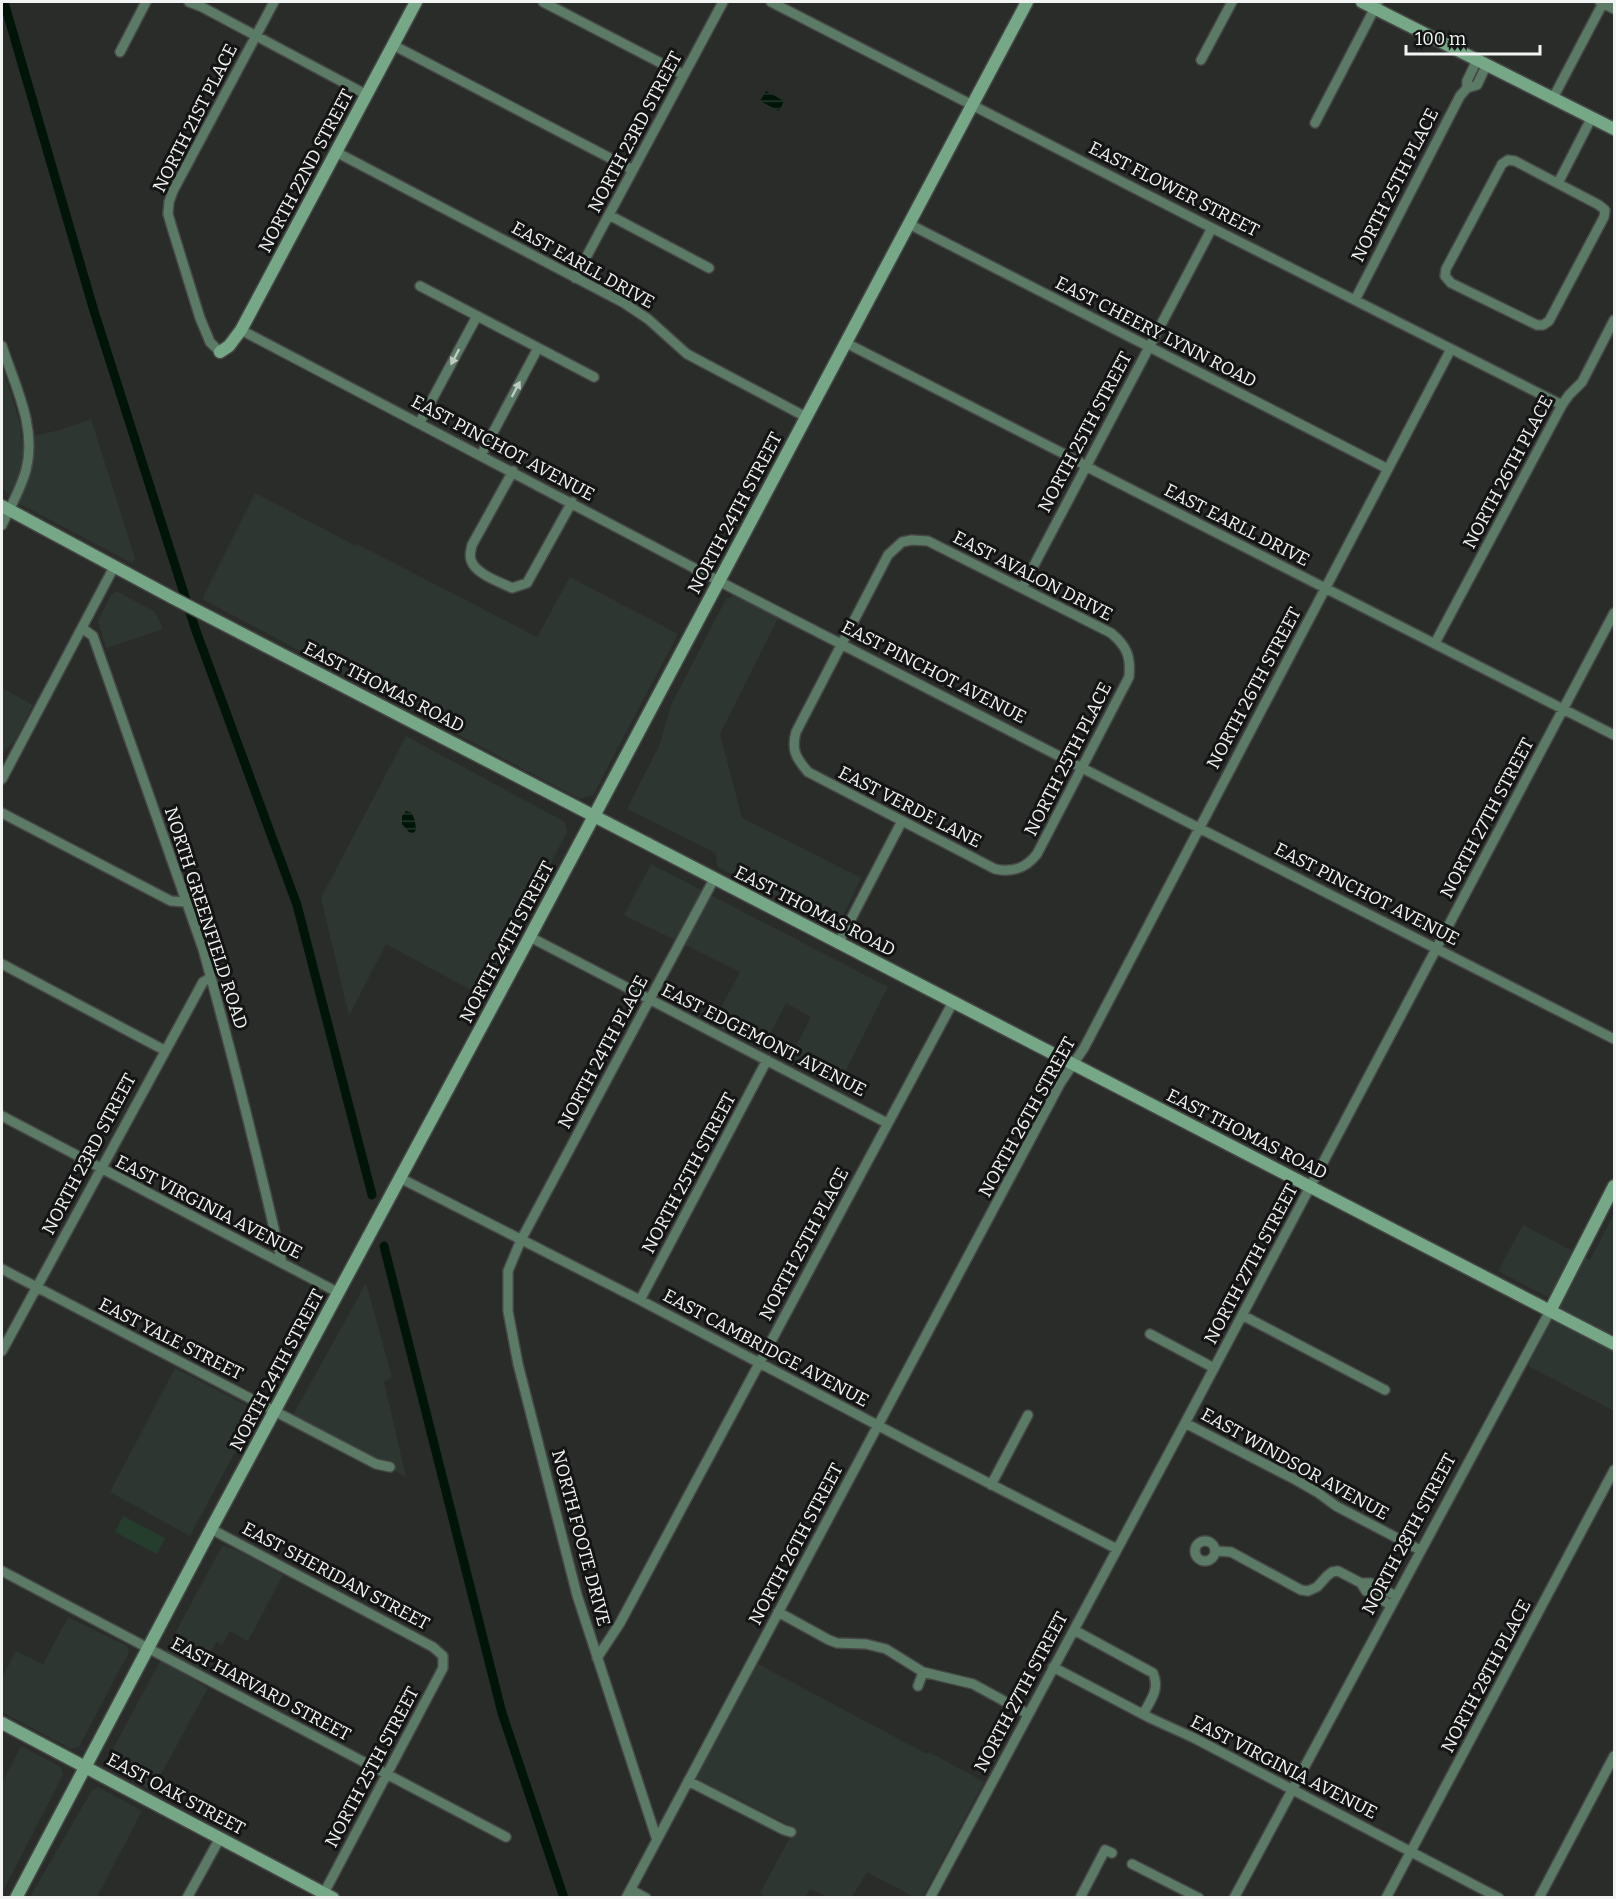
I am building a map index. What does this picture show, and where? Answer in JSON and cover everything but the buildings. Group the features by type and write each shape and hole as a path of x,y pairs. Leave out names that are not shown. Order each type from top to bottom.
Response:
{"main road":[{"name":"NORTH 22ND STREET","path":"220,352 229,346 241,330 416,2"},
{"name":"NORTH 24TH STREET","path":"16,1898 1027,2"},
{"path":"1362,2 1376,5 1614,129"},
{"name":"EAST THOMAS ROAD","path":"5,508 593,817 1614,1344"},
{"name":"NORTH 28TH STREET","path":"1550,1311 1614,1186"},
{"name":"EAST OAK STREET","path":"2,1723 328,1895"}],"street":[{"path":"120,52 146,2"},
{"path":"189,2 367,95"},
{"name":"NORTH 21ST PLACE","path":"220,352 210,342 200,318 172,231 168,214 169,202 274,2"},
{"path":"543,2 684,75"},
{"name":"NORTH 23RD STREET","path":"575,278 723,2"},
{"name":"EAST FLOWER STREET","path":"771,2 1562,405"},
{"path":"1201,60 1232,2"},
{"path":"1553,98 1602,2 1614,9"},
{"path":"1315,123 1376,5"},
{"path":"393,45 633,170"},
{"name":"NORTH 25TH PLACE","path":"1355,300 1460,96 1467,88 1467,81 1482,62"},
{"path":"1558,183 1592,117"},
{"name":"EAST EARLL DRIVE","path":"336,152 640,313 675,345 698,361 806,417"},
{"path":"1508,160 1515,161 1558,183 1605,210 1604,217 1549,321 1537,326 1451,283 1446,276 1446,269 1502,164 1508,160"},
{"path":"609,215 709,268"},
{"name":"EAST CHEERY LYNN ROAD","path":"909,224 1388,469"},
{"name":"NORTH 25TH STREET","path":"1022,588 1212,228"},
{"path":"420,286 594,377"},
{"path":"420,422 477,316"},
{"name":"NORTH 26TH PLACE","path":"1435,643 1562,405 1582,382 1614,320"},
{"name":"EAST PINCHOT AVENUE","path":"241,330 719,581 1614,1039"},
{"name":"EAST EARLL DRIVE","path":"846,343 1614,735"},
{"path":"2,346 27,419 30,436 30,452 23,481 5,508 2,525"},
{"path":"481,455 538,348"},
{"name":"NORTH 26TH STREET","path":"629,1894 1061,1082 1084,1048 1451,349"},
{"path":"513,471 472,545 470,556 472,563 480,572 512,588 527,583 572,502"},
{"name":"EAST AVALON DRIVE","path":"842,643 888,555 902,542 912,540 928,541 1111,633 1118,639 1129,657"},
{"path":"2,779 114,567"},
{"name":"NORTH 27TH STREET","path":"930,1898 1242,1316 1614,613"},
{"name":"NORTH GREENFIELD ROAD","path":"82,628 93,636 211,977 252,1132 282,1263"},
{"name":"EAST VERDE LANE","path":"842,643 793,742 795,754 808,772 995,868 1004,871 1020,869"},
{"name":"NORTH 25TH PLACE","path":"1020,869 1029,864 1037,854 1129,677 1129,657"},
{"path":"2,813 171,902 186,902"},
{"path":"838,944 902,821"},
{"name":"NORTH 24TH PLACE","path":"521,1240 714,879"},
{"name":"EAST EDGEMONT AVENUE","path":"530,937 887,1123"},
{"path":"2,964 164,1050"},
{"name":"NORTH 23RD STREET","path":"2,1351 164,1050 203,982 211,977"},
{"name":"NORTH 25TH PLACE","path":"597,1658 620,1623 953,1002"},
{"name":"NORTH 25TH STREET","path":"640,1300 767,1060"},
{"name":"EAST VIRGINIA AVENUE","path":"2,1116 339,1293"},
{"name":"EAST CAMBRIDGE AVENUE","path":"400,1178 640,1300 1117,1549"},
{"name":"NORTH FOOTE DRIVE","path":"521,1240 508,1271 508,1311 518,1364 577,1595 657,1840"},
{"name":"EAST YALE STREET","path":"2,1269 274,1412 376,1464 390,1467"},
{"name":"NORTH 28TH STREET","path":"1234,1898 1550,1311"},
{"path":"1242,1316 1385,1390"},
{"path":"1150,1334 1214,1368"},
{"path":"991,1485 1028,1415"},
{"name":"EAST WINDSOR AVENUE","path":"1185,1423 1296,1480 1344,1510 1420,1550"},
{"name":"NORTH 28TH PLACE","path":"1386,1898 1614,1470"},
{"name":"EAST SHERIDAN STREET","path":"211,1529 433,1647 443,1656"},
{"path":"1216,1551 1231,1552 1301,1590 1308,1591 1317,1587 1332,1572 1338,1571 1361,1583 1366,1591 1391,1605"},
{"name":"EAST HARVARD STREET","path":"2,1571 506,1837"},
{"path":"1361,1583 1371,1582 1396,1596"},
{"path":"778,1612 837,1643 877,1646 886,1649 923,1672 973,1684 1028,1714"},
{"path":"1074,1630 1153,1672 1156,1681 1154,1693 1143,1714"},
{"path":"877,1646 879,1634"},
{"name":"NORTH 25TH STREET","path":"328,1895 444,1668 443,1656"},
{"name":"EAST VIRGINIA AVENUE","path":"1053,1667 1194,1738 1499,1898"},
{"path":"918,1686 923,1672"},
{"path":"1539,1898 1614,1756"},
{"path":"688,1781 791,1832"},
{"path":"187,1898 220,1838"},
{"path":"1080,1898 1105,1850 1112,1853"},
{"path":"1132,1864 1199,1898"},
{"path":"629,1894 646,1898"}],"shaded area":[{"path":"766,91 784,101 779,111 760,101"},
{"path":"2,365 21,427 21,439 60,430 91,419 135,558 132,563 20,504 2,488"},
{"path":"255,493 537,637 570,577 678,634 593,795 580,799 202,599"},
{"path":"116,591 155,612 163,629 106,648 98,621 111,595"},
{"path":"734,595 778,618 720,734 742,818 861,878 840,922 834,925 717,867 716,853 627,809 659,746 671,705 726,599"},
{"path":"2,688 33,705 15,741 2,756"},
{"path":"406,736 565,822 567,832 482,996 386,944 349,1016 321,898"},
{"path":"406,811 412,813 415,821 416,830 413,833 402,824 402,816"},
{"path":"651,864 888,987 837,1088 788,1062 811,1017 786,1003 762,1050 712,1024 740,972 624,915"},
{"path":"1614,1214 1614,1411 1528,1366 1559,1303 1498,1271 1523,1225 1590,1260"},
{"path":"366,1283 392,1377 384,1382 406,1477 292,1417"},
{"path":"175,1368 257,1411 190,1536 110,1492"},
{"path":"123,1516 165,1538 157,1554 115,1532"},
{"path":"222,1546 241,1552 283,1575 248,1641 230,1631 222,1645 216,1642 195,1681 208,1688 152,1791 108,1768 107,1760"},
{"path":"68,1617 127,1646 129,1650 79,1747 71,1749 2,1712 2,1678 16,1651 43,1664"},
{"path":"758,1664 984,1782 923,1897 914,1897 867,1872 852,1897 828,1897 810,1889 805,1897 768,1898 760,1893 795,1828 696,1778"},
{"path":"21,1746 61,1767 63,1775 2,1893 2,1783"},
{"path":"98,1787 142,1811 97,1897 30,1897 92,1790"}],"waterway":[{"path":"4,2 94,311 195,628 297,905 372,1195"},
{"path":"384,1246 502,1713 564,1898"}]}
